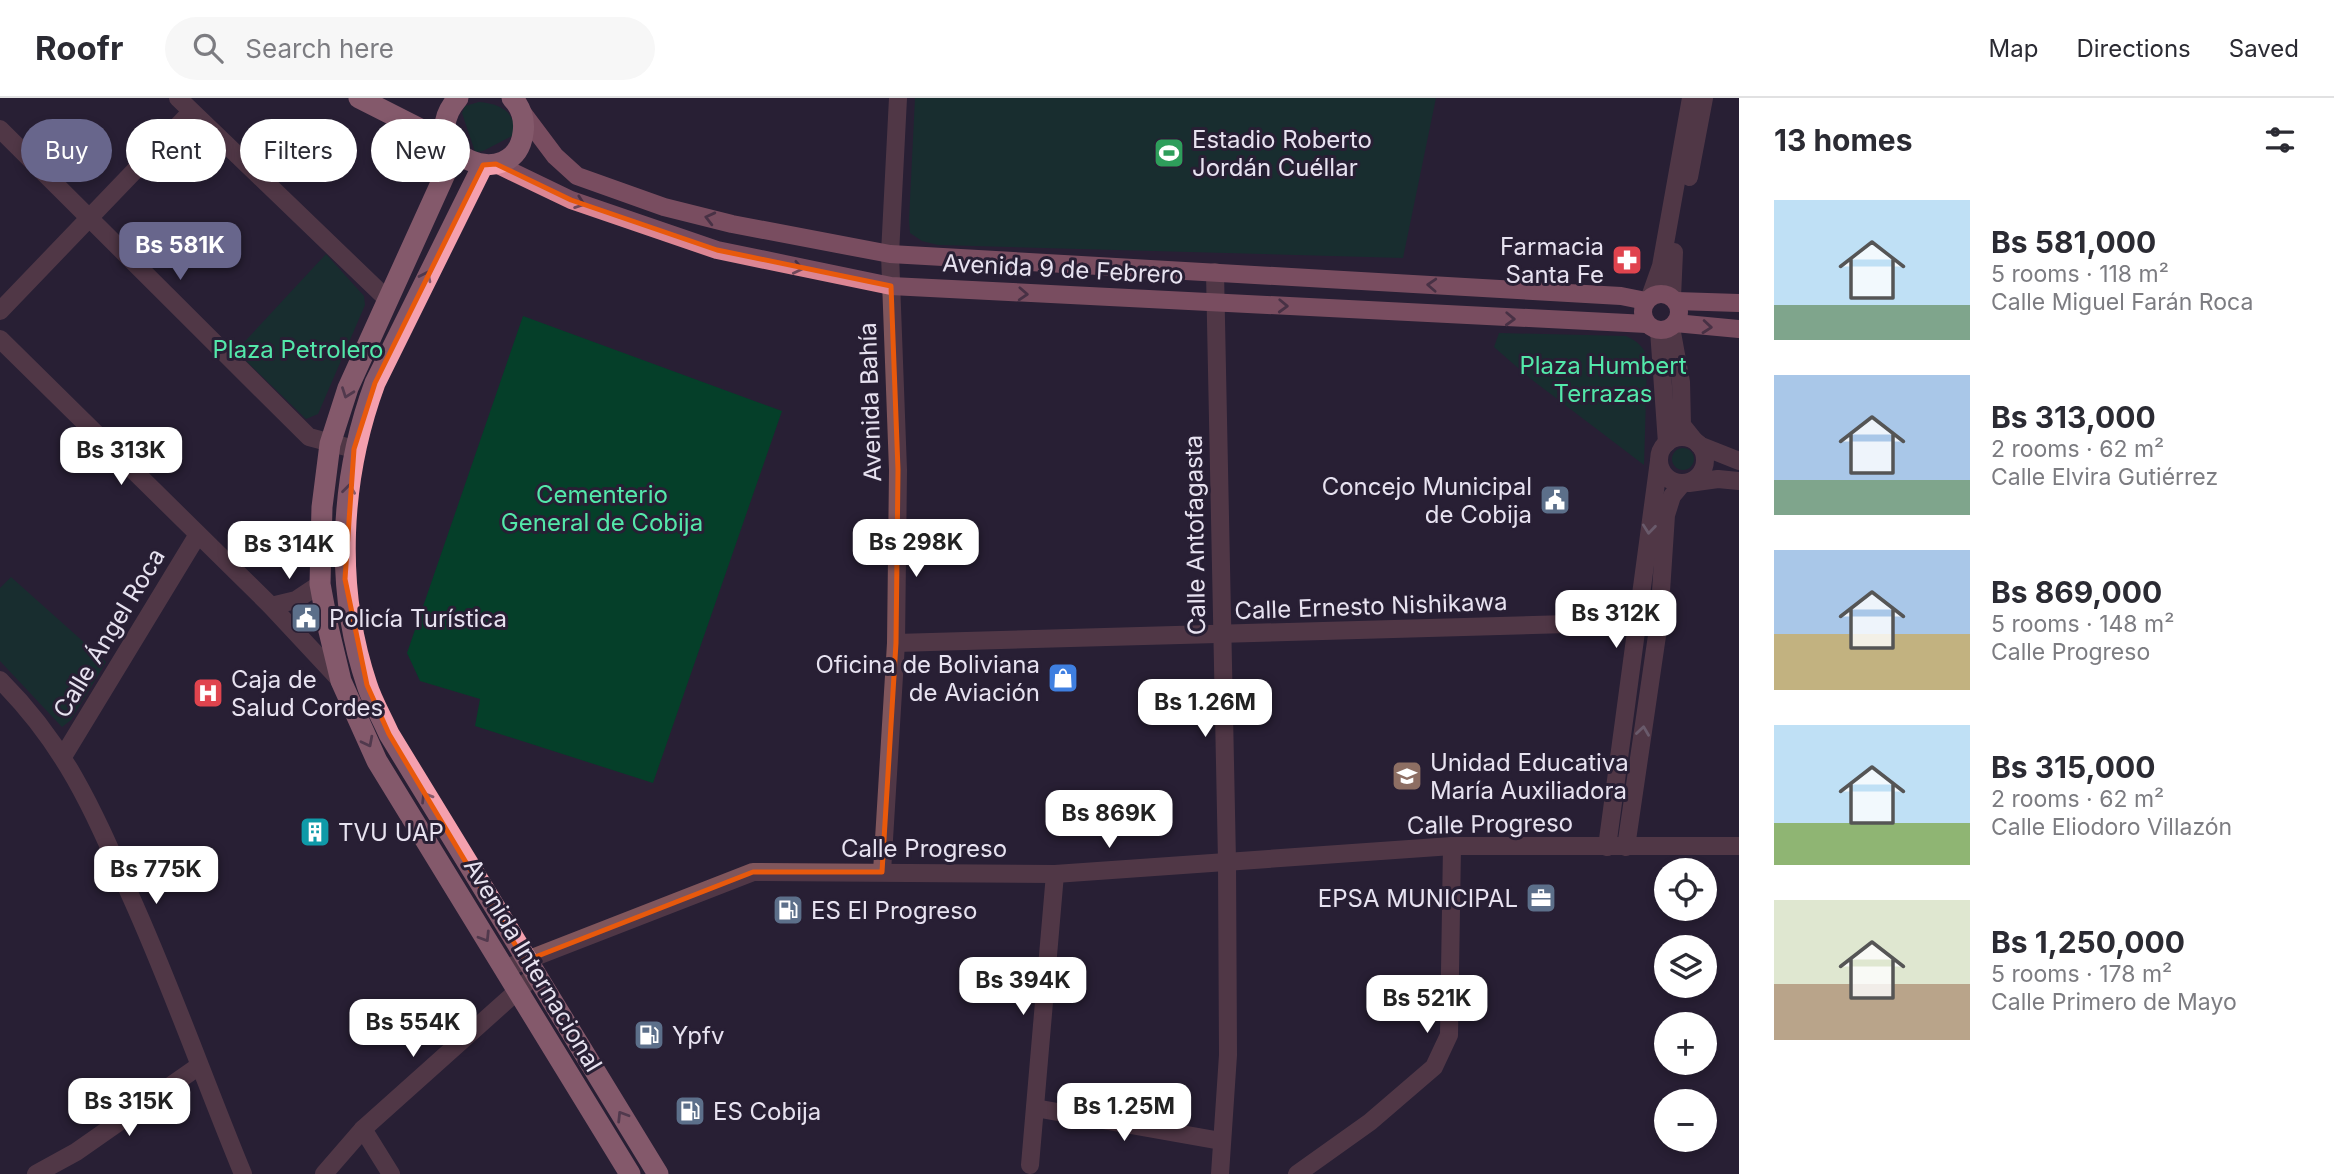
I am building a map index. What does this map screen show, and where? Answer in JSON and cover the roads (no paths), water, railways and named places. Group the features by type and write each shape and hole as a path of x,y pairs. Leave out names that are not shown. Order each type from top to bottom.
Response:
{"highway":[{"path":"359,98 398,119"},
{"path":"447,119 458,98"},
{"path":"470,161 489,164 508,158 523,138 517,105"},
{"name":"Avenida Internacional","path":"489,164 375,383 354,449 346,513 345,579 367,685 389,734 530,969 658,1174"},
{"name":"Avenida Internacional","path":"438,182 348,388 330,444 321,507 320,584 341,681 377,761 630,1174"}],"main road":[{"name":"Avenida 9 de Febrero","path":"517,105 555,156 577,176 678,210 890,254 1648,299"},
{"name":"Avenida 9 de Febrero","path":"489,164 571,200 716,250 891,286 1739,329"},
{"path":"1674,299 1679,312 1663,326 1643,313 1648,299 1661,294 1674,299 1739,303"}],"street":[{"path":"178,98 388,300"},
{"name":"Avenida Bahía","path":"882,872 895,643 898,470 890,254 898,98"},
{"path":"1648,299 1661,266 1691,98"},
{"path":"1674,299 1671,269 1704,98"},
{"path":"0,311 191,112"},
{"path":"0,129 309,437 354,449"},
{"name":"Calle Antofagasta","path":"1215,272 1227,861 1228,1055 1220,1174"},
{"path":"1626,847 1659,622 1666,515 1672,496 1686,483 1696,479 1704,466 1697,442 1682,425 1681,382 1663,326"},
{"path":"1607,847 1639,622 1652,498 1659,461 1667,443 1663,326"},
{"path":"0,339 271,607 341,681"},
{"path":"1667,443 1680,437 1739,461"},
{"path":"1659,461 1669,480 1686,483 1718,479 1739,481"},
{"name":"Calle Ángel Roca","path":"64,755 197,536"},
{"path":"271,607 296,600 320,584"},
{"name":"Calle Ernesto Nishikawa","path":"895,643 1222,636 1639,622"},
{"path":"0,680 33,713 64,755 102,830 155,950 243,1174"},
{"path":"1297,1174 1370,1122 1434,1067 1448,1035 1452,846"},
{"name":"Calle Progreso","path":"504,968 530,969 753,872 1055,874 1452,846 1739,846"},
{"path":"1030,1165 1055,874"},
{"path":"324,1174 363,1129 518,990 530,969"},
{"path":"36,1174 76,1152 199,1066"},
{"path":"1035,1108 1221,1141"},
{"path":"363,1129 391,1174"}],"place":[{"name":"Estadio Roberto Jordán Cuéllar","path":"1169,153"},
{"name":"Farmacia Santa Fe","path":"1627,260"},
{"name":"Concejo Municipal de Cobija","path":"1555,500"},
{"name":"Policía Turística","path":"306,618"},
{"name":"Oficina de Boliviana de Aviación","path":"1063,678"},
{"name":"Caja de Salud Cordes","path":"208,693"},
{"name":"Unidad Educativa María Auxiliadora","path":"1407,776"},
{"name":"TVU UAP","path":"315,832"},
{"name":"EPSA MUNICIPAL","path":"1541,898"},
{"name":"ES El Progreso","path":"788,910"},
{"name":"Ypfv","path":"649,1035"},
{"name":"ES Cobija","path":"690,1111"}],"park label":[{"name":"Plaza Petrolero","path":"298,349"},
{"name":"Plaza Humbert Terrazas","path":"1603,379"},
{"name":"Cementerio General de Cobija","path":"602,508"}]}
